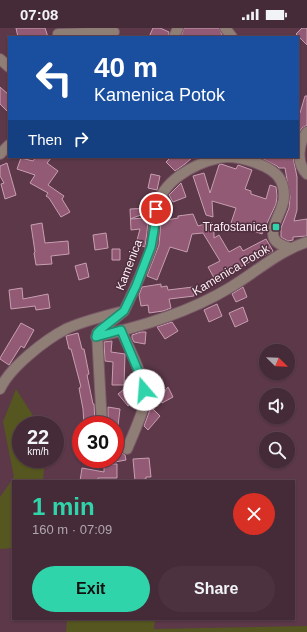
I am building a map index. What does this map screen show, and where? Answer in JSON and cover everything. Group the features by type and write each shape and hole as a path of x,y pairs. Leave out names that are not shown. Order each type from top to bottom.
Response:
{"street":[{"path":"225,28 231,36"},
{"path":"58,33 114,32"},
{"path":"0,59 8,66"},
{"path":"307,132 304,135 301,145 300,157 302,170 307,174"},
{"path":"0,154 8,146"},
{"name":"Kamenica","path":"96,337 100,330 124,311 136,286 151,247 156,209 162,193 174,179 207,158"},
{"name":"Kamenica","path":"249,158 274,173 281,181 284,196 283,208 276,221 273,234 275,240 280,246 290,248"},
{"name":"Kamenica Potok","path":"96,337 154,322 195,307 230,288 290,248 307,242"},
{"path":"0,389 4,379 20,363 39,347 66,330 104,316 124,311"},
{"path":"121,330 142,380 145,401 128,449"},
{"path":"96,337 101,416"}],"shaded area":[{"path":"16,389 33,416 12,416 12,467 3,422"},
{"path":"12,468 44,468 43,480 12,480 12,548 0,549 0,497 14,477"},
{"path":"67,620 155,620 154,629 307,626 307,632 66,632"}],"building":[{"path":"16,28 45,28 48,36 18,36"},
{"path":"153,28 160,28 169,32 168,36 149,36"},
{"path":"184,28 219,28 222,35 222,36 181,36"},
{"path":"302,28 307,28 307,45 299,36 296,34"},
{"path":"0,87 8,94 8,112 0,104"},
{"path":"305,96 307,96 307,125 302,128 299,132 299,112"},
{"path":"21,158 33,161 35,158 51,158 47,163 58,171 48,185 64,196 62,199 70,212 61,217 49,198 46,196 48,193 30,183 35,175 17,169"},
{"path":"170,158 192,158 175,171 166,162"},
{"path":"261,158 293,158 297,177 297,210 294,221 307,219 307,236 293,237 293,240 288,241 281,237 281,228 289,208 290,197 285,168 279,168"},
{"path":"7,163 16,195 5,199 1,184 4,183 0,176 0,166"},
{"path":"221,164 236,169 238,165 252,170 245,189 251,191 251,194 266,199 270,185 276,187 276,204 262,234 231,223 236,208 212,201 213,217 206,215 193,176 204,173 210,193 219,165"},
{"path":"151,174 160,176 157,190 148,188"},
{"path":"181,183 186,197 173,202 169,195"},
{"path":"150,208 149,212 130,219 130,209"},
{"path":"193,214 198,226 211,222 214,226 214,238 219,235 229,252 240,246 243,251 266,239 273,251 229,273 230,275 217,283 208,267 220,261 203,233 192,234 187,252 170,247 157,280 147,276 159,245 161,221 178,218 178,216"},
{"path":"146,218 146,223 148,223 145,247 136,244 140,229 131,230 130,219"},
{"path":"42,223 45,243 68,241 69,254 51,256 52,264 36,265 31,225"},
{"path":"106,233 108,248 95,250 93,235"},
{"path":"112,249 120,249 120,260 112,260"},
{"path":"86,263 89,277 79,280 75,266"},
{"path":"161,284 161,287 167,286 168,290 193,287 194,296 169,299 171,308 149,313 148,305 141,306 139,295 142,287"},
{"path":"243,287 247,297 236,302 232,294"},
{"path":"22,288 23,299 48,294 50,308 36,310 35,306 11,309 9,290"},
{"path":"217,304 222,316 209,322 204,310"},
{"path":"243,307 248,321 235,327 229,313"},
{"path":"172,322 178,331 165,339 157,327"},
{"path":"21,323 34,330 24,348 21,346 9,365 0,358"},
{"path":"146,332 145,344 134,342 132,338 132,335"},
{"path":"78,333 82,349 84,349 89,374 87,375 94,404 95,416 83,416 79,388 81,387 66,336"},
{"path":"112,341 111,352 125,354 124,385 112,385 113,362 105,361 104,342"},
{"path":"128,386 138,399 128,406 118,394"},
{"path":"168,387 173,397 162,403 159,398"},
{"path":"108,407 120,409 119,416 108,416"},
{"path":"151,407 160,416 148,430 144,426"},
{"path":"149,458 151,477 135,480 133,459"},
{"path":"82,468 104,472 104,468 117,468 117,478 80,480"}],"place":[{"name":"Trafostanica","path":"276,227"}],"route":[{"path":"144,390 142,380 121,330 96,337 100,330 124,311 136,286 151,247 156,209"}]}
